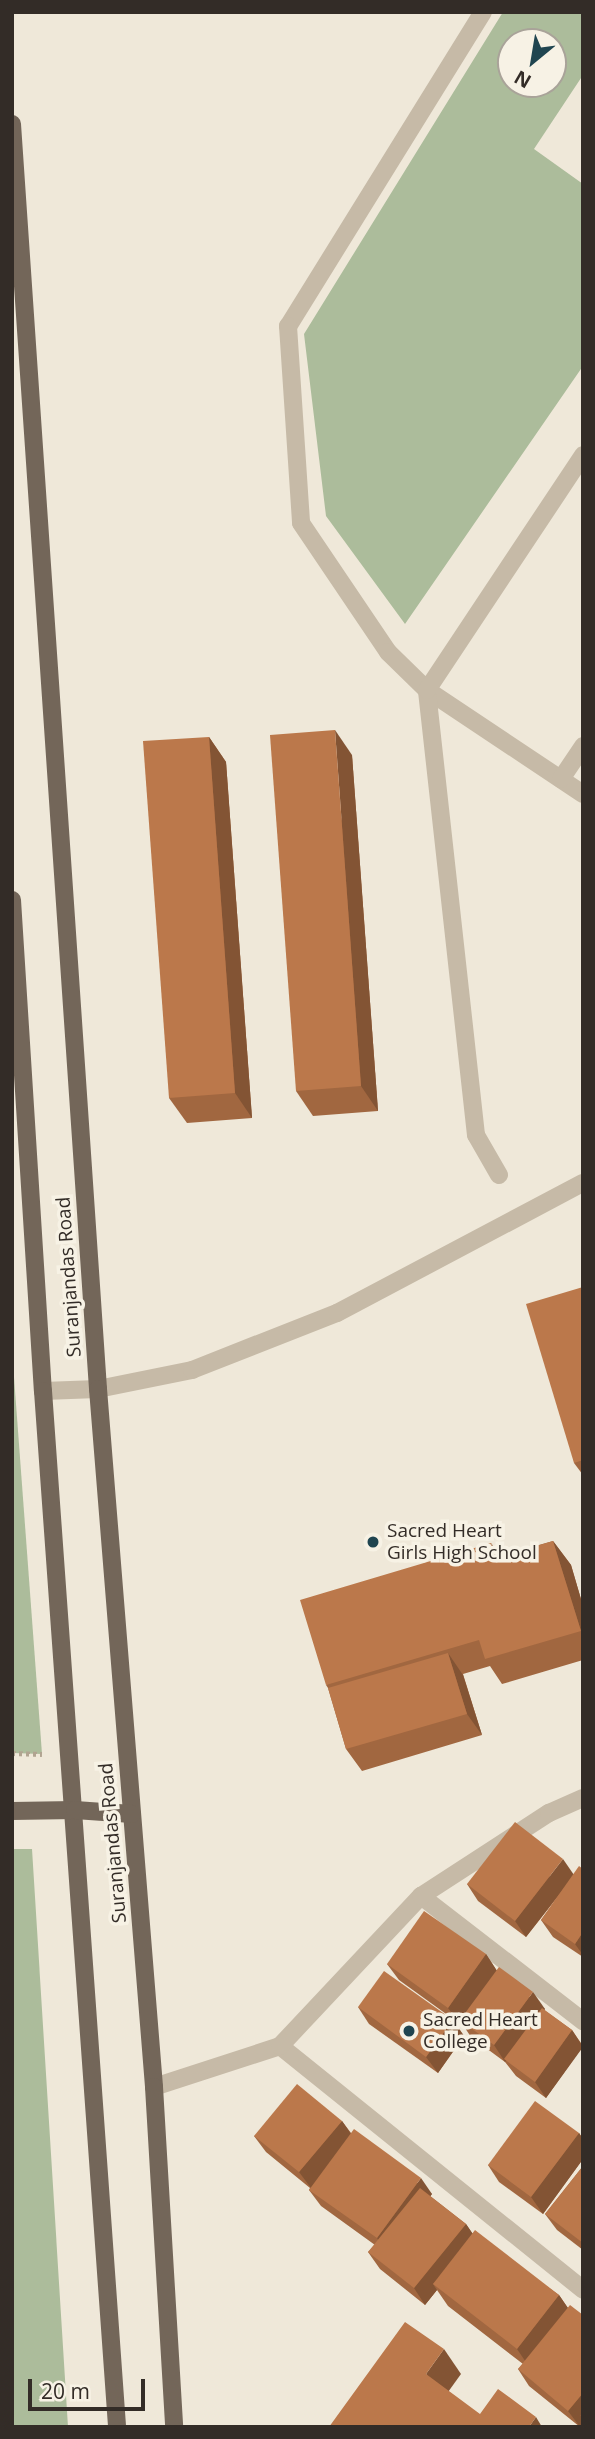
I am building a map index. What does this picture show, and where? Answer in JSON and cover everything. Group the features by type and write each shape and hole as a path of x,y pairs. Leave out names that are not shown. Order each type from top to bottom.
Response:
{"main road":[{"name":"Suranjandas Road","path":"12,124 98,1389 154,2087 174,2427"},
{"name":"Suranjandas Road","path":"12,900 43,1391 117,2427"},
{"path":"12,1811 75,1810 132,1815"}],"street":[{"path":"483,12 288,326 302,523 388,652 427,690 583,794"},
{"path":"499,1175 476,1135 427,690 583,455"},
{"path":"561,779 583,746"},
{"path":"43,1391 98,1389 192,1370 337,1313 583,1183"},
{"path":"154,2087 280,2046 421,1896 549,1812 583,1798"},
{"path":"421,1896 583,2021"},
{"path":"280,2046 583,2290"}],"green space":[{"path":"503,12 583,12 583,75 534,149 583,184 583,366 405,624 326,516 304,334"},
{"path":"12,1350 42,1754 12,1753"},
{"path":"12,1849 32,1849 68,2427 12,2427"}],"building":[{"path":"335,730 361,1086 296,1091 270,735"},
{"path":"209,737 235,1093 169,1098 143,741"},
{"path":"583,1287 583,1460 574,1463 526,1304"},
{"path":"553,1541 581,1631 485,1659 479,1640 326,1685 300,1600 491,1543 496,1558"},
{"path":"448,1653 467,1714 346,1749 328,1688"},
{"path":"515,1822 563,1859 515,1921 467,1884"},
{"path":"579,1866 583,1869 583,1932 575,1944 541,1920"},
{"path":"424,1911 486,1954 448,2008 387,1964"},
{"path":"499,1967 533,1992 494,2045 460,2020"},
{"path":"384,1971 453,2020 426,2057 358,2007"},
{"path":"542,2008 572,2030 535,2082 504,2059"},
{"path":"297,2084 342,2121 299,2172 254,2136"},
{"path":"535,2101 579,2133 531,2197 488,2165"},
{"path":"354,2129 421,2178 377,2238 309,2190"},
{"path":"583,2166 583,2243 545,2214"},
{"path":"420,2188 466,2224 414,2288 368,2252"},
{"path":"475,2230 559,2295 517,2349 433,2284"},
{"path":"570,2305 583,2315 583,2393 568,2411 518,2369"},
{"path":"405,2322 444,2349 426,2374 480,2414 498,2389 536,2417 529,2427 329,2427"}],"place":[{"name":"Sacred Heart Girls High School","path":"373,1542"},
{"name":"Sacred Heart College","path":"409,2031"}]}
